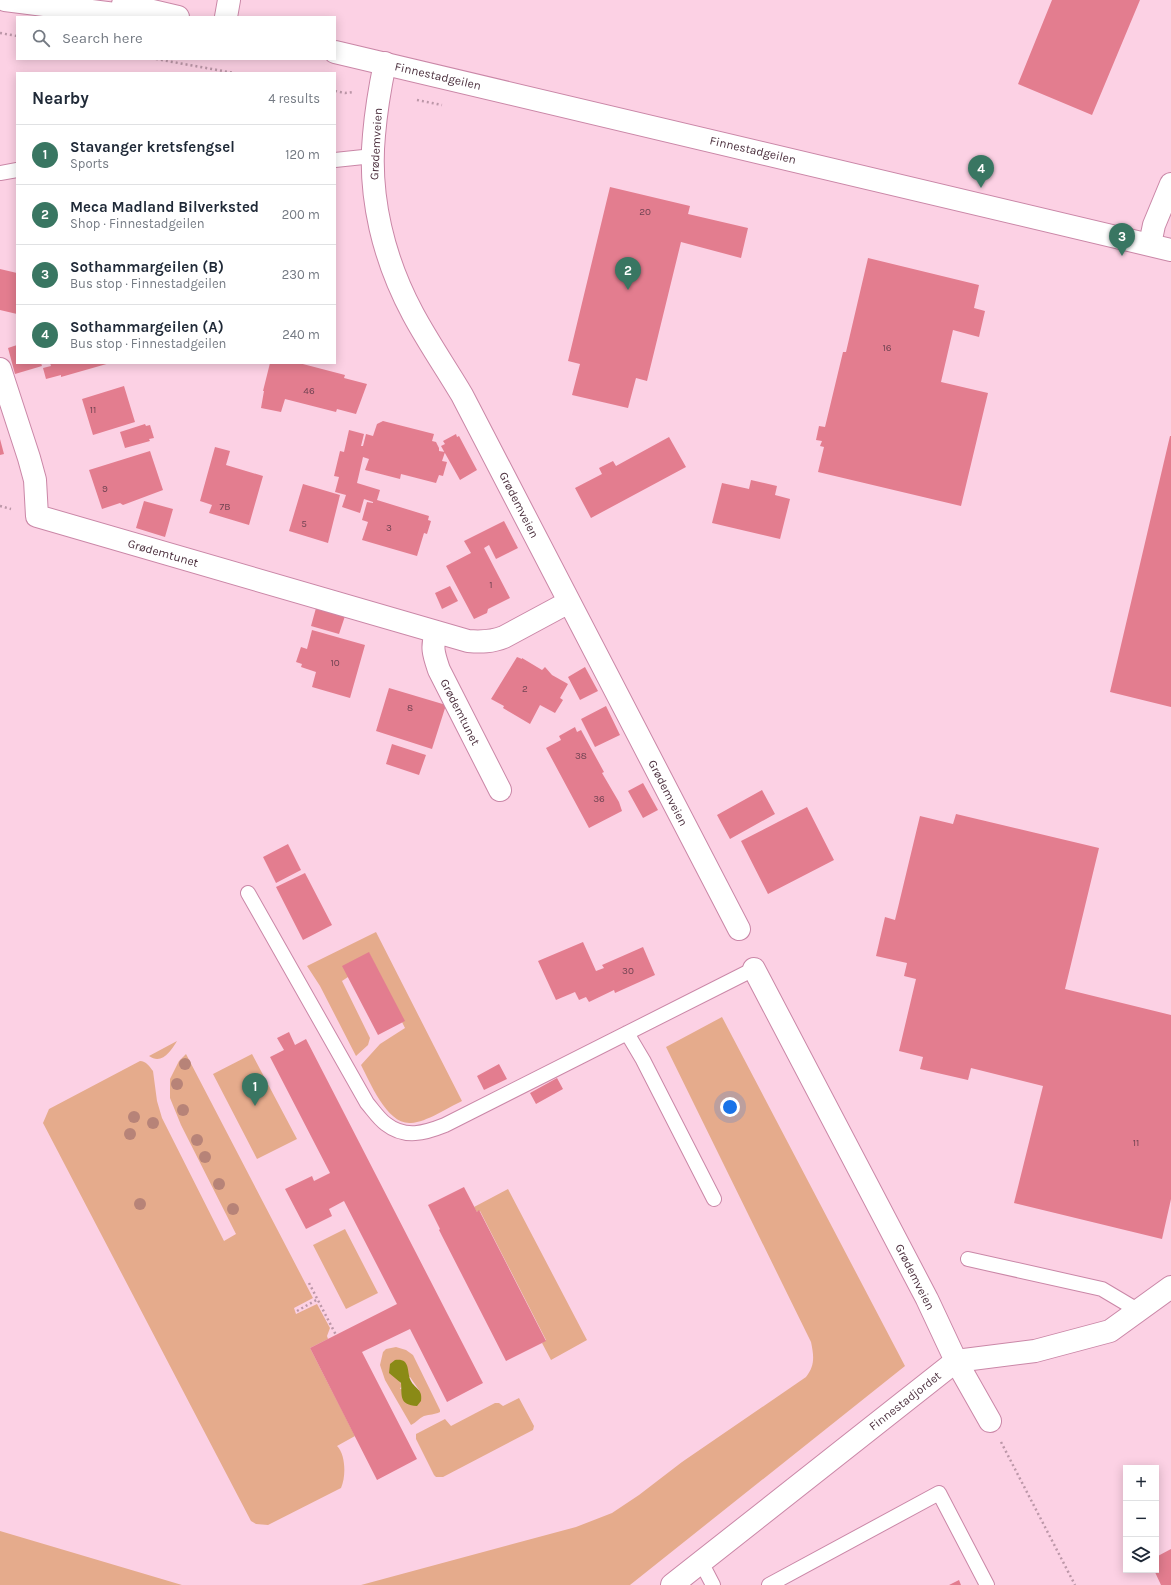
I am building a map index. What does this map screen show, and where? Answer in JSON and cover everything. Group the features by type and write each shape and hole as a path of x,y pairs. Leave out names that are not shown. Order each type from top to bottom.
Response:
{"street":[{"path":"6,0 131,16"},
{"path":"104,0 174,16"},
{"path":"226,16 229,0"},
{"name":"Finnestadgeilen","path":"336,52 1171,250"},
{"name":"Grødemveien","path":"385,63 379,94 374,136 374,186 377,214 384,244 395,276 413,313 462,395 739,929"},
{"path":"1150,244 1154,225 1171,184"},
{"name":"Grødemtunet","path":"0,369 4,395 35,480 37,516 468,641 493,641 504,637 569,602"},
{"name":"Grødemtunet","path":"436,632 432,643 433,653 439,670 500,790"},
{"name":"Grødemveien","path":"754,969 928,1300 956,1361 990,1421"},
{"path":"956,1361 1035,1351 1110,1331 1171,1287"},
{"name":"Finnestadjordet","path":"672,1585 956,1361"}],"lane":[{"path":"336,160 373,156"},
{"path":"0,173 16,170"},
{"path":"248,893 367,1103 385,1124 398,1132 415,1134 430,1131 445,1125 754,969"},
{"path":"627,1033 643,1060 714,1199"},
{"path":"968,1259 1102,1289 1139,1311"},
{"path":"769,1585 939,1493 987,1585"},
{"path":"701,1562 713,1585"}],"path":[{"path":"0,33 16,36"},
{"path":"162,60 228,72"},
{"path":"336,91 345,93 353,92"},
{"path":"309,1283 336,1335"},
{"path":"297,1311 318,1300"},
{"path":"990,1421 1075,1585"}],"shaded area":[{"path":"376,932 462,1101 417,1122 402,1122 387,1110 374,1091 361,1065 380,1044 405,1028 402,1022 404,1021 369,953 348,977 342,981 370,1038 368,1045 356,1056 320,986 307,966"},
{"path":"722,1017 905,1366 630,1585 361,1585 576,1527 612,1513 639,1495 682,1462 806,1377 809,1373 813,1361 811,1342 666,1047"},
{"path":"177,1041 166,1056 158,1059 149,1056"},
{"path":"186,1054 313,1298 294,1308 296,1314 317,1304 330,1328 327,1336 328,1339 310,1348 355,1436 337,1446 344,1460 344,1478 341,1488 268,1525 256,1524 251,1521 43,1123 49,1109 140,1061 146,1063 153,1071 157,1101 162,1118 224,1241 236,1234 181,1125 170,1098 170,1079 179,1061"},
{"path":"252,1054 297,1139 257,1159 213,1074"},
{"path":"508,1189 587,1340 551,1360 542,1343 546,1340 480,1211 477,1212 474,1207"},
{"path":"345,1229 378,1293 346,1309 313,1245"},
{"path":"396,1347 406,1350 413,1355 440,1412 424,1416 411,1425 385,1380 380,1365 383,1352 386,1349","holes":["410,1377 419,1390 400,1389 402,1385 399,1381"]},
{"path":"395,1360 400,1360 406,1363 410,1379 421,1393 421,1401 417,1406 404,1402 401,1383 389,1373 390,1364"},
{"path":"519,1398 534,1426 533,1430 443,1477 436,1477 434,1475 416,1439 416,1434 445,1419 451,1426 495,1403 499,1403 503,1406"},
{"path":"0,1531 182,1585 0,1585"}],"building":[{"path":"1052,0 1140,0 1092,115 1018,84"},
{"path":"610,187 690,206 688,214 748,228 741,258 681,242 647,381 636,378 628,408 572,395 580,364 568,361"},
{"path":"868,258 979,285 974,308 985,311 979,337 953,330 941,382 988,393 961,506 818,472 824,447 820,446 822,441 816,440 819,426 825,427 843,352 846,352"},
{"path":"0,269 16,273 16,314 0,310"},
{"path":"16,345 16,364 41,364 42,366 15,374 8,348"},
{"path":"50,364 106,364 61,377 61,375 46,379 43,368 51,366"},
{"path":"270,364 303,364 345,375 344,378 367,384 356,414 337,409 336,412 285,399 281,412 261,408 263,391"},
{"path":"124,386 135,422 93,435 82,399"},
{"path":"383,421 434,434 432,441 436,442 439,451 445,452 442,461 447,462 443,476 439,475 436,483 401,474 400,479 365,470 369,459 363,457 357,483 380,490 377,500 429,516 428,520 431,521 427,534 424,533 417,556 362,540 368,522 362,520 367,502 373,502 364,499 360,513 342,507 346,495 335,492 339,477 334,476 340,451 344,452 349,430 364,434 361,446 363,446 366,434 373,436 377,424"},
{"path":"145,424 146,426 150,425 154,438 149,439 150,441 125,448 120,432"},
{"path":"456,434 457,437 459,436 477,470 460,480 441,446 445,444 443,441"},
{"path":"1171,436 1171,707 1110,692"},
{"path":"669,437 686,467 591,518 575,488 602,474 599,468 613,461 616,466"},
{"path":"0,439 4,454 0,455"},
{"path":"215,447 230,451 226,465 263,476 249,525 209,513 212,505 200,501"},
{"path":"150,451 163,490 123,505 120,503 102,509 89,470"},
{"path":"751,480 777,486 775,495 790,499 780,539 712,523 722,483 749,489"},
{"path":"303,484 340,495 328,543 289,531"},
{"path":"144,501 173,509 165,537 136,528"},
{"path":"504,521 518,548 496,559 489,545 484,548 510,598 488,609 487,613 474,619 446,566 471,553 464,541"},
{"path":"450,586 458,601 442,609 435,593"},
{"path":"316,608 345,616 339,634 311,626"},
{"path":"312,630 365,645 350,698 312,687 316,672 301,667 302,664 296,662 301,647 307,649"},
{"path":"517,657 522,658 542,670 545,667 552,675 568,684 560,698 563,700 555,713 540,705 530,724 491,699"},
{"path":"585,667 598,691 580,700 568,677"},
{"path":"389,688 446,705 432,749 376,731"},
{"path":"606,706 620,735 595,747 581,719"},
{"path":"575,727 577,732 581,730 604,772 602,773 619,802 622,811 589,828 546,748 561,740 559,736"},
{"path":"392,744 426,755 419,775 386,764"},
{"path":"643,783 658,810 643,818 628,791"},
{"path":"762,790 775,814 730,839 717,815"},
{"path":"807,807 834,860 768,894 741,841"},
{"path":"956,814 1099,848 1065,989 1171,1015 1171,1199 1162,1239 1014,1203 1043,1086 971,1068 968,1080 920,1069 923,1057 899,1051 916,979 904,976 907,963 876,956 885,917 895,920 920,816 953,824"},
{"path":"288,844 301,870 276,883 263,857"},
{"path":"305,873 332,925 303,940 276,887"},
{"path":"583,942 596,971 604,968 602,965 643,947 655,975 615,993 614,990 589,1002 586,997 579,1000 575,992 556,1000 538,961"},
{"path":"369,952 405,1021 378,1035 342,966"},
{"path":"289,1032 295,1045 306,1039 483,1383 447,1402 410,1329 362,1352 417,1459 377,1480 310,1348 397,1304 344,1201 329,1209 332,1216 306,1229 285,1189 312,1176 314,1181 330,1173 270,1057 284,1050 277,1038"},
{"path":"499,1064 507,1079 484,1090 477,1076"},
{"path":"557,1078 563,1089 536,1104 530,1093"},
{"path":"464,1187 477,1212 479,1210 546,1341 506,1361 439,1230 440,1229 428,1205"},
{"path":"1171,1549 1171,1585 1161,1585 1155,1573 1159,1573 1159,1555"},
{"path":"959,1580 961,1585 949,1585"}],"place":[{"name":"Sothammargeilen (A)","path":"981,188"},
{"name":"Sothammargeilen (B)","path":"1122,256"},
{"name":"Meca Madland Bilverksted","path":"628,290"},
{"name":"Stavanger kretsfengsel","path":"255,1106"}]}
